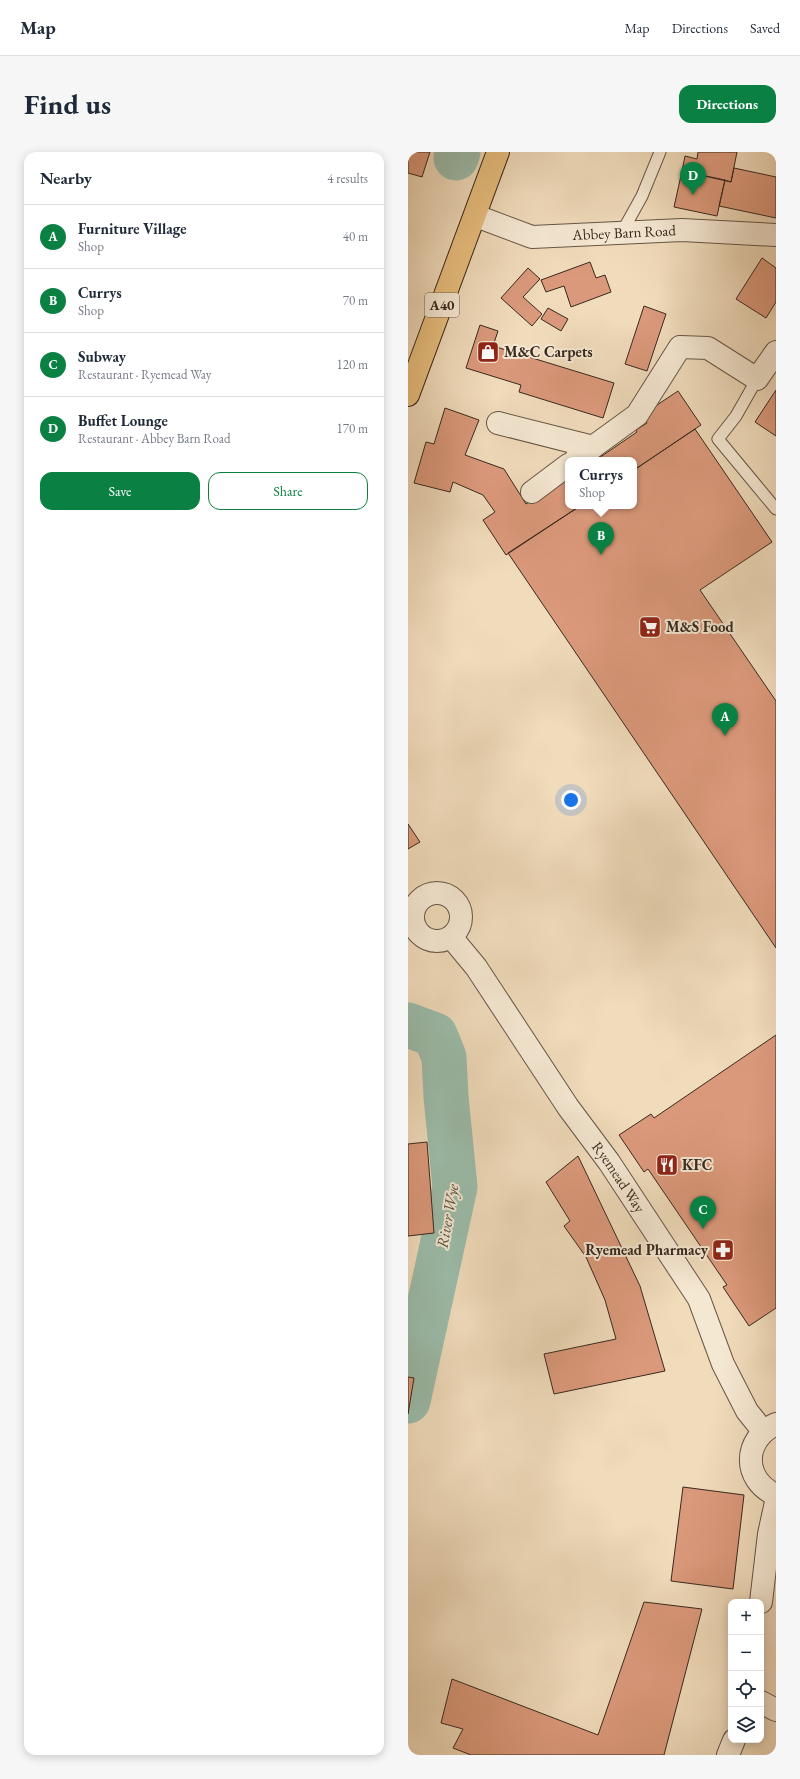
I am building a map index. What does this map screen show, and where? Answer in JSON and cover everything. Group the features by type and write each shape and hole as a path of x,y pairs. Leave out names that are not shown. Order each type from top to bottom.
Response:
{"main road":[{"name":"A40","path":"408,395 476,216 498,152"}],"street":[{"name":"Abbey Barn Road","path":"476,216 532,237 682,230 776,235"},
{"path":"579,457 637,415 680,347 708,348 757,379 776,352"},
{"path":"498,423 593,447"},
{"path":"532,492 565,467"},
{"path":"430,893 445,894 458,903 462,918 460,925 451,937 436,942 412,931 413,924 411,909 423,896 430,893"},
{"name":"Ryemead Way","path":"451,937 476,966 568,1107 609,1162 699,1299 723,1364 747,1411 769,1428"},
{"path":"769,1428 752,1450 751,1462 754,1474 760,1484 776,1495"},
{"path":"761,1599 769,1534 776,1502"},
{"path":"764,1704 776,1710"},
{"path":"728,1755 733,1743"}],"lane":[{"path":"622,232 642,196 660,152"},
{"path":"757,379 736,416 718,439 776,509"}],"building":[{"path":"408,152 430,152 422,177 408,173"},
{"path":"698,152 737,152 731,182 682,171 685,156 697,159"},
{"path":"734,168 776,177 776,218 719,206 725,180 731,182"},
{"path":"682,171 725,180 717,216 674,207"},
{"path":"762,258 776,268 776,302 766,318 736,299"},
{"path":"590,262 596,278 605,275 611,292 571,307 564,286 546,292 541,280"},
{"path":"528,268 540,279 523,297 542,314 532,326 501,298"},
{"path":"644,306 666,314 647,371 625,364"},
{"path":"548,308 568,319 561,331 541,319"},
{"path":"480,325 498,331 493,346 614,383 603,418 519,392 521,385 466,368"},
{"path":"776,390 776,436 755,422"},
{"path":"678,391 701,425 637,468 637,457 600,457 637,432 636,430 647,423 642,415"},
{"path":"445,408 479,420 465,455 504,469 526,504 565,481 565,509 575,509 506,555 483,520 495,512 483,495 453,482 450,492 414,483 426,442 434,444"},
{"path":"695,429 772,542 700,590 776,701 776,948 508,553 575,509 637,509 637,468"},
{"path":"408,824 420,842 408,849"},
{"path":"776,1035 776,1308 749,1326 723,1287 727,1285 648,1169 644,1172 619,1135 651,1114 654,1118"},
{"path":"427,1142 434,1233 408,1236 408,1144"},
{"path":"578,1156 640,1286 665,1371 554,1394 544,1354 616,1339 605,1300 586,1257 564,1226 570,1221 546,1182"},
{"path":"408,1377 414,1378 408,1414"},
{"path":"683,1487 744,1495 733,1589 671,1581"},
{"path":"644,1602 702,1609 664,1755 471,1755 453,1748 463,1729 441,1723 452,1679 598,1735"}],"waterway":[{"name":"River Wye","path":"456,158 458,152"},
{"name":"River Wye","path":"408,1025 435,1035 444,1057 446,1097 455,1187 408,1401"}],"place":[{"name":"Buffet Lounge","path":"693,195"},
{"name":"M&C Carpets","path":"488,352"},
{"name":"Currys","path":"601,555"},
{"name":"M&S Food","path":"650,627"},
{"name":"Furniture Village","path":"725,736"},
{"name":"KFC","path":"667,1165"},
{"name":"Subway","path":"703,1229"},
{"name":"Ryemead Pharmacy","path":"723,1250"}]}
